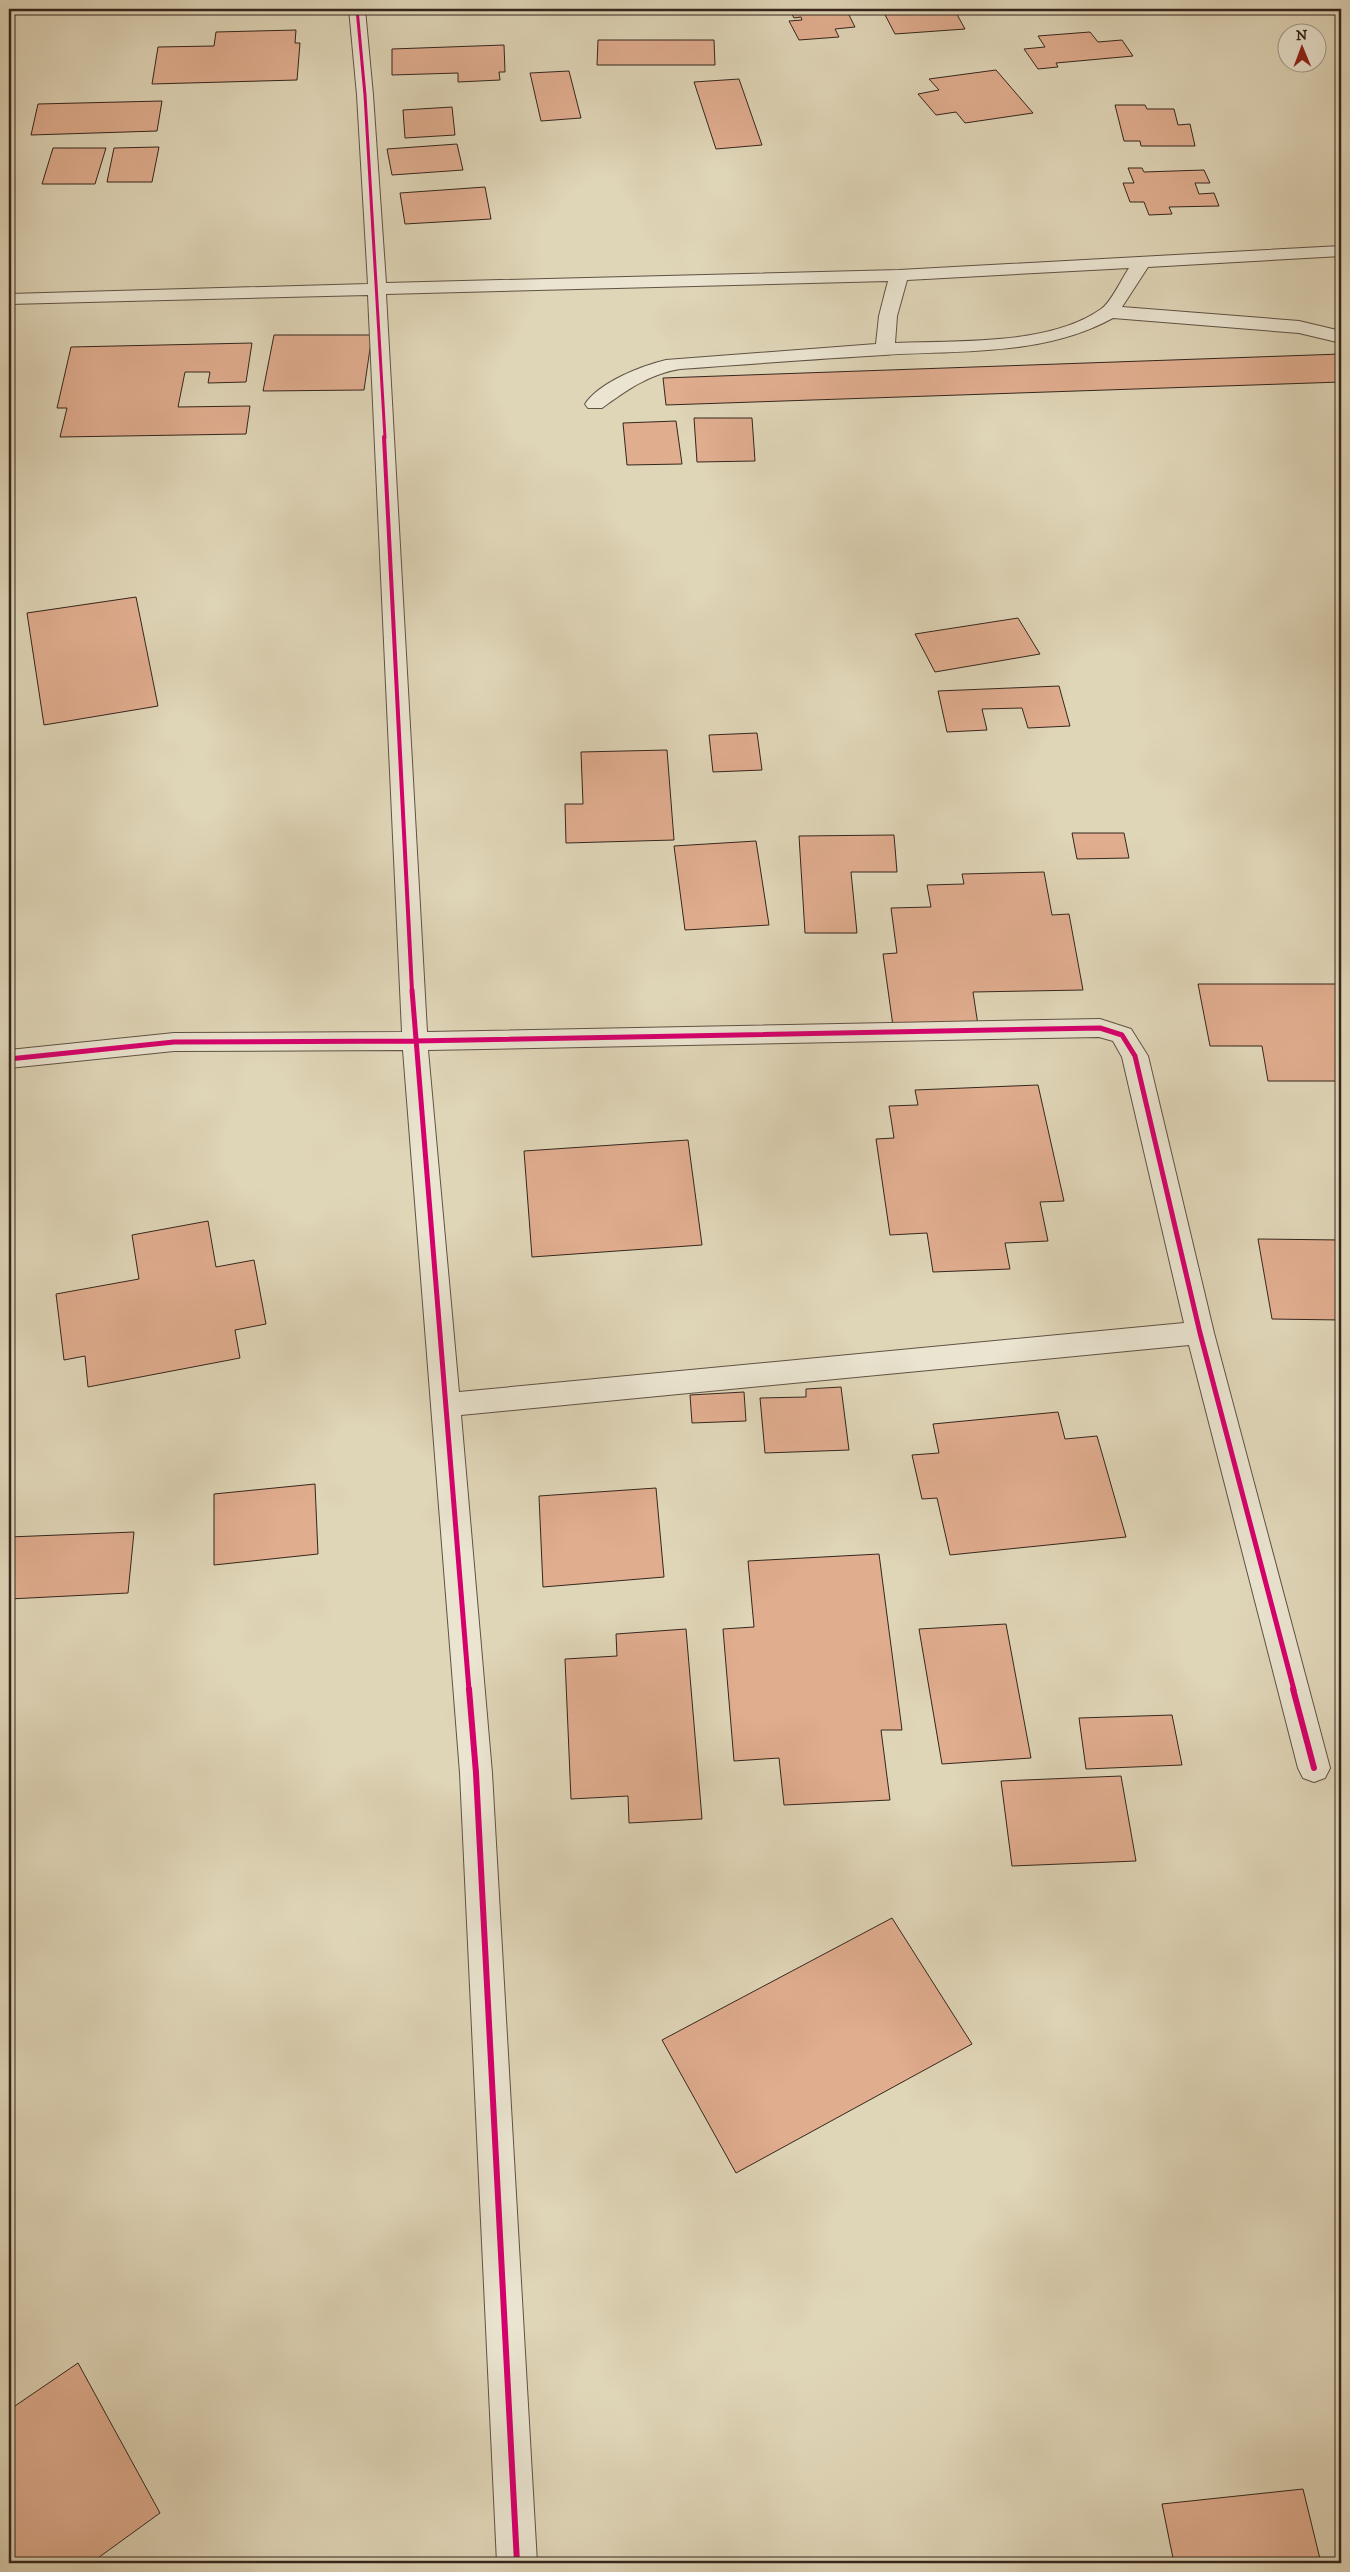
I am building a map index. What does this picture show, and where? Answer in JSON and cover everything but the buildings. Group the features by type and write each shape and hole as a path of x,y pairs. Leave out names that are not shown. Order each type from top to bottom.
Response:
{"street":[{"path":"358,9 366,95 378,290 415,1041 476,1773 516,2563"},
{"path":"9,299 899,275 1341,251"},
{"path":"595,404 637,374 656,367 690,362 992,344 1045,338 1083,327 1110,312 1141,263"},
{"path":"885,349 888,316 899,275"},
{"path":"1110,312 1290,326 1341,337"},
{"path":"9,1058 174,1042 415,1041 1100,1028 1122,1036 1136,1056 1200,1333 1314,1768"},
{"path":"445,1405 1200,1333"}],"cycle path":[{"path":"357,9 365,95 377,290 415,1041 476,1773 517,2563"},
{"path":"9,1059 174,1042 415,1041 1100,1028 1122,1035 1135,1056 1200,1333 1314,1768"}]}
